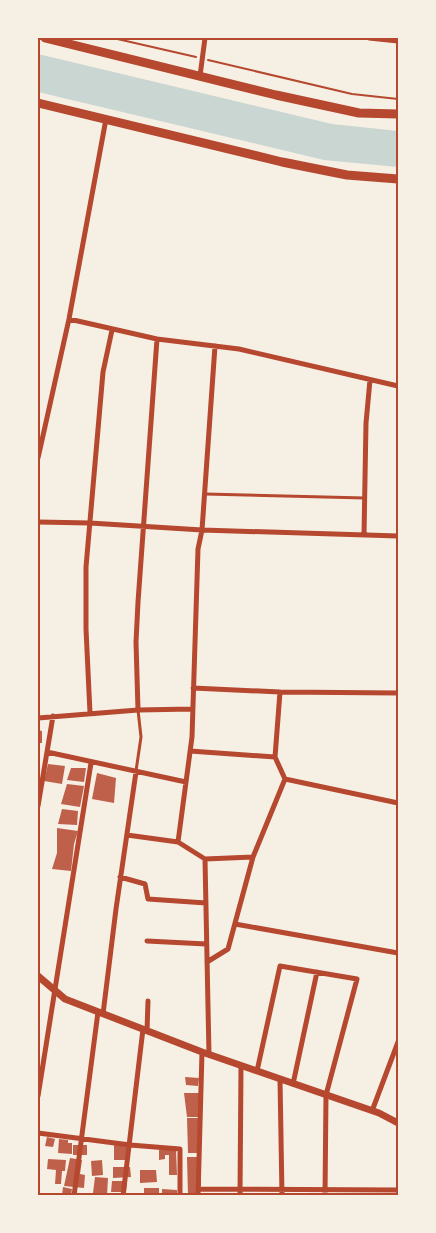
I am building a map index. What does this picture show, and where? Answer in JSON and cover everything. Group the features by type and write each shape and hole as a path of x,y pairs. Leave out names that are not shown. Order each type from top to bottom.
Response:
{"main road":[{"path":"45,38 276,95 359,112 398,114"},
{"path":"38,103 347,176 398,179"}],"street":[{"path":"200,76 205,38"},
{"path":"369,38 398,41"},
{"path":"38,458 69,319 106,119"},
{"path":"69,319 157,339 239,349 398,386"},
{"path":"90,712 85,598 103,372 112,330"},
{"path":"138,710 136,642 142,526 157,339"},
{"path":"178,842 192,737 198,548 202,530 215,346"},
{"path":"364,535 366,423 370,380"},
{"path":"38,522 90,523 202,530 398,536"},
{"path":"193,688 280,692 398,693"},
{"path":"207,962 228,949 253,857 285,779 275,757 280,692"},
{"path":"38,718 90,712 192,709"},
{"path":"38,806 53,716"},
{"path":"190,751 275,757"},
{"path":"46,752 186,782"},
{"path":"38,1096 39,1079 55,991 91,762"},
{"path":"74,1196 136,772"},
{"path":"285,779 398,802"},
{"path":"127,835 178,842 205,859 253,857"},
{"path":"205,859 209,1055"},
{"path":"120,877 144,884 148,899 206,903"},
{"path":"235,924 398,953"},
{"path":"147,941 206,944"},
{"path":"257,1071 280,966 357,979 326,1095 325,1196"},
{"path":"293,1084 318,972"},
{"path":"38,976 65,999 209,1055 372,1111 398,1123"},
{"path":"124,1196 148,1001"},
{"path":"372,1111 398,1042"},
{"path":"198,1196 202,1052"},
{"path":"240,1193 241,1066"},
{"path":"280,1079 282,1193"},
{"path":"38,1133 130,1145 180,1148 180,1196"},
{"path":"199,1189 240,1193 282,1193 325,1188 398,1190"},
{"path":"367,1196 368,1189"}],"lane":[{"path":"204,494 365,498"},
{"path":"136,772 141,737 138,710"}],"path":[{"path":"113,38 352,94 398,100"}],"shaded area":[{"path":"38,54 332,124 398,131 398,167 324,160 38,92"}],"building":[{"path":"38,730 42,731 42,743 38,743"},
{"path":"48,764 65,766 62,784 44,781"},
{"path":"71,768 86,768 84,782 67,780"},
{"path":"97,773 116,778 114,803 92,799"},
{"path":"67,784 84,786 80,807 61,804"},
{"path":"62,809 78,811 77,825 58,824"},
{"path":"57,828 78,831 74,844 71,871 52,869 57,853"},
{"path":"185,1077 199,1078 198,1086 186,1085"},
{"path":"184,1093 199,1093 200,1117 187,1117"},
{"path":"187,1118 201,1118 201,1153 188,1153"},
{"path":"47,1137 55,1139 53,1147 45,1146"},
{"path":"59,1139 68,1140 68,1143 72,1143 72,1154 58,1153"},
{"path":"73,1145 87,1145 87,1155 73,1155"},
{"path":"114,1145 128,1146 127,1160 114,1160"},
{"path":"159,1150 176,1150 177,1175 169,1175 169,1155 165,1155 165,1159 159,1160"},
{"path":"187,1157 201,1157 199,1196 188,1196"},
{"path":"70,1158 82,1160 80,1174 85,1175 84,1188 64,1186"},
{"path":"48,1159 66,1160 65,1171 62,1171 61,1184 55,1184 56,1170 47,1169"},
{"path":"102,1160 103,1175 92,1176 91,1161"},
{"path":"113,1167 130,1167 131,1177 113,1178"},
{"path":"140,1170 156,1170 157,1182 140,1183"},
{"path":"95,1177 108,1178 107,1196 91,1196"},
{"path":"112,1181 127,1181 126,1192 111,1192"},
{"path":"63,1187 72,1189 71,1196 62,1196"},
{"path":"144,1188 159,1188 159,1196 144,1196"},
{"path":"162,1189 177,1190 177,1196 162,1196"}]}
